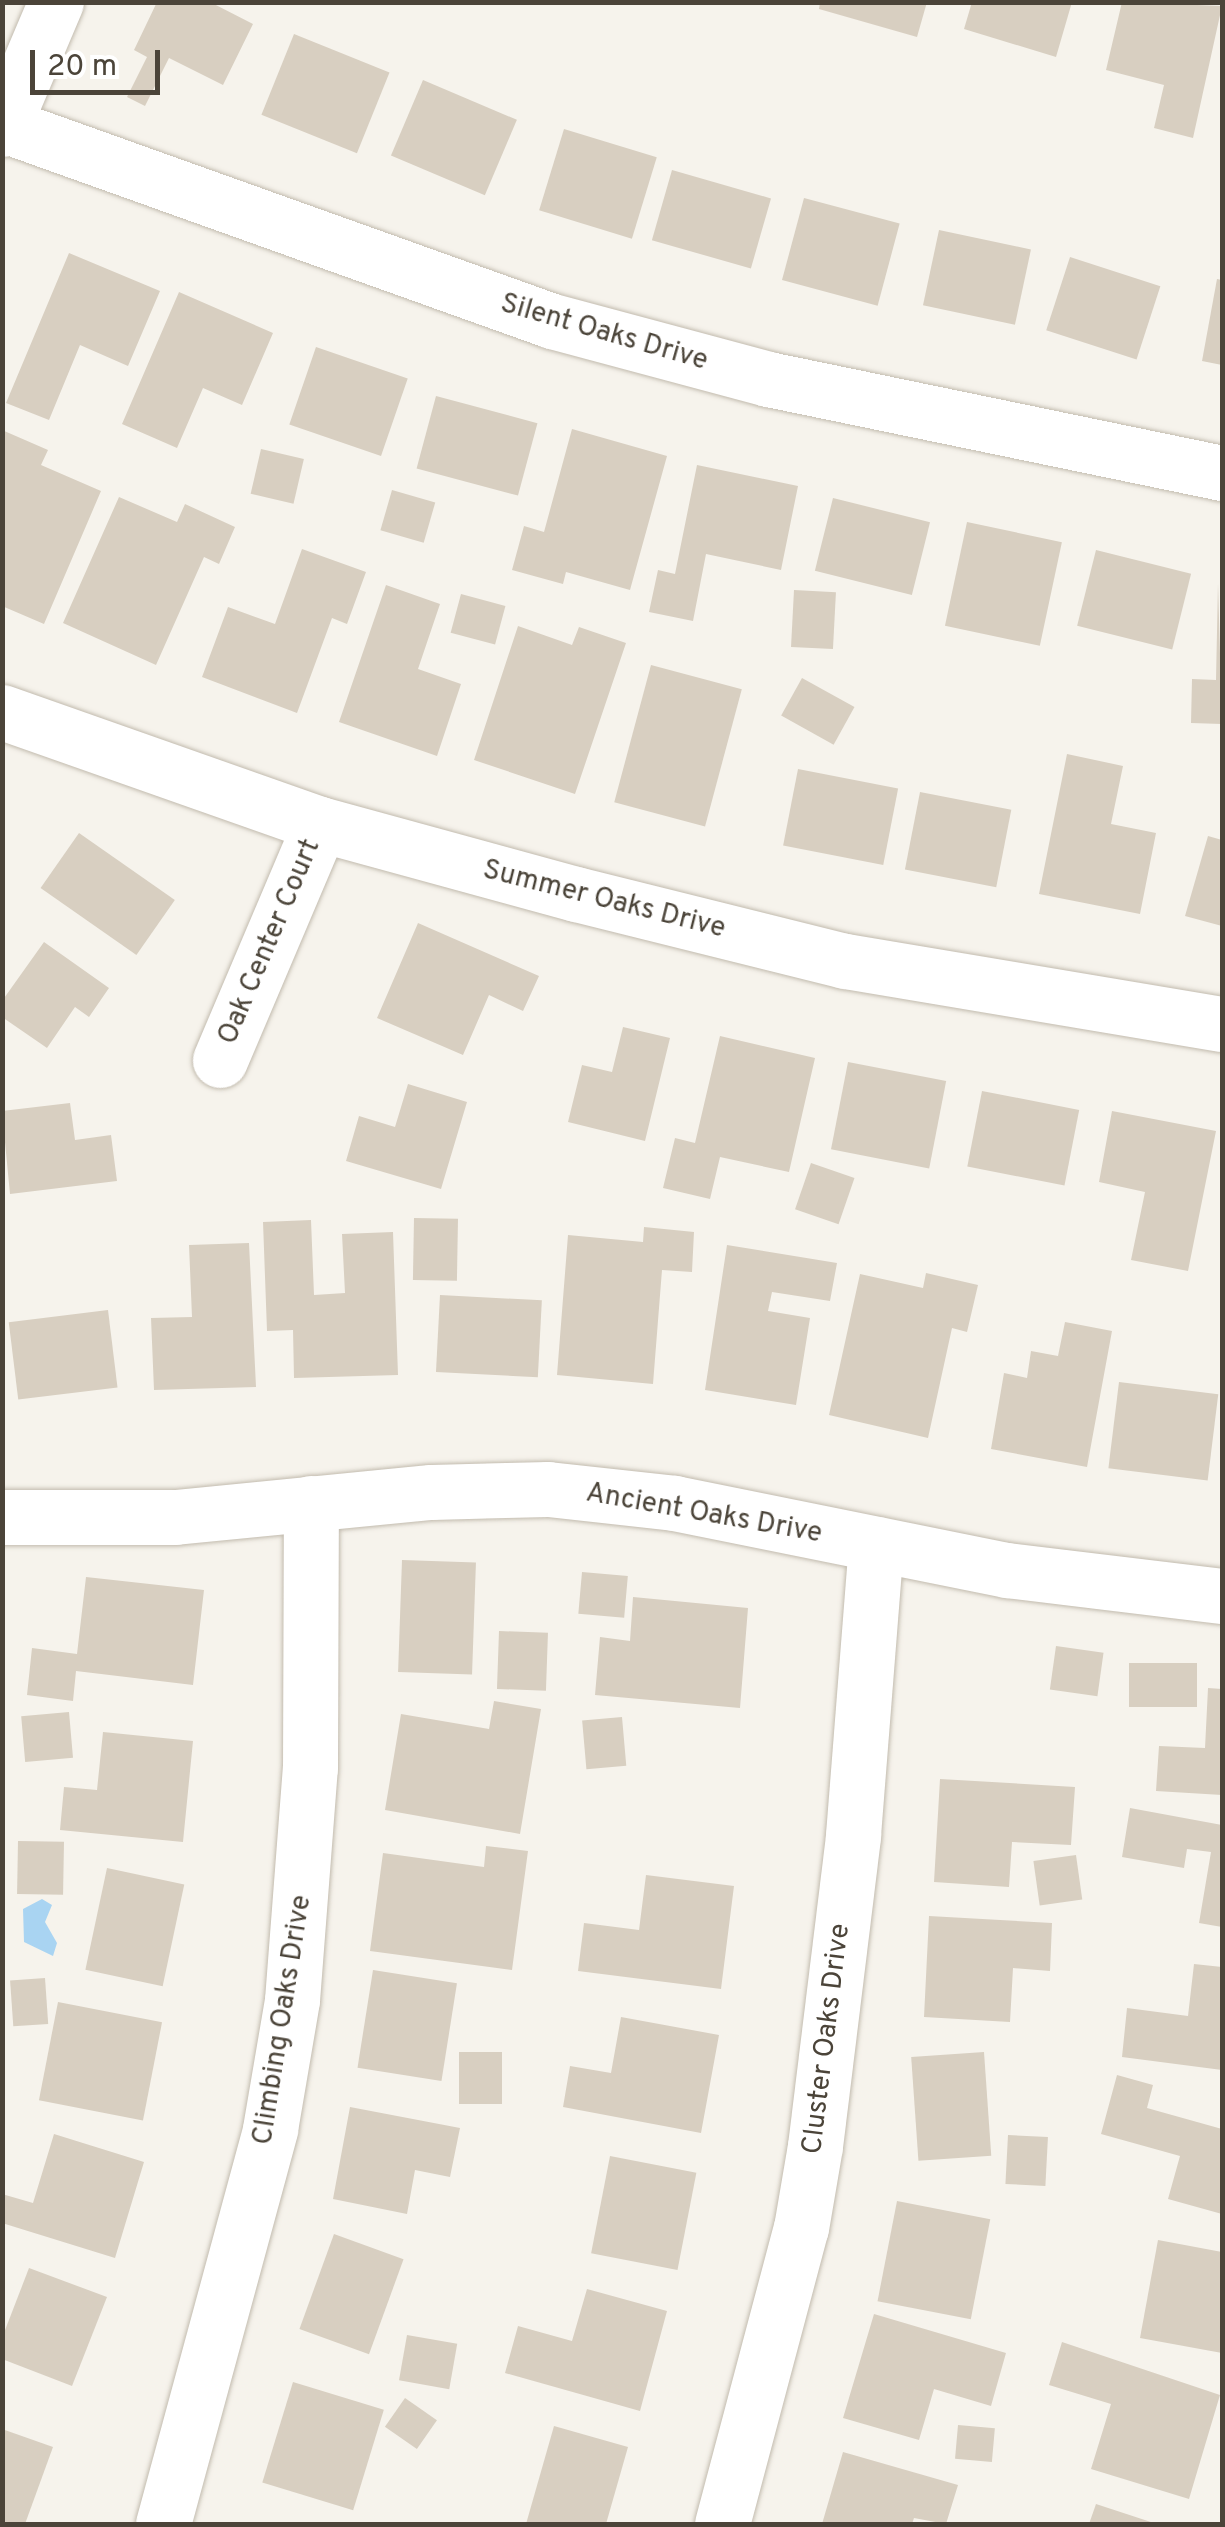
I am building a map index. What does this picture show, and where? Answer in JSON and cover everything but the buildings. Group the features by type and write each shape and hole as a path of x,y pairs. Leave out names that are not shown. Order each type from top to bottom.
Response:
{"street":[{"path":"3,127 56,2"},
{"name":"Silent Oaks Drive","path":"3,127 552,321 768,379 1222,473"},
{"name":"Summer Oaks Drive","path":"2,712 320,824 845,961 1222,1024"},
{"name":"Oak Center Court","path":"220,1060 320,824"},
{"name":"Ancient Oaks Drive","path":"2,1516 175,1517 311,1503 548,1489 674,1503 1007,1570 1222,1596"},
{"name":"Climbing Oaks Drive","path":"163,2524 270,2129 292,2000 310,1768 311,1503"},
{"name":"Cluster Oaks Drive","path":"722,2524 801,2228 815,2146 853,1835 876,1544"}],"water":[{"path":"42,1899 52,1905 45,1922 57,1943 53,1956 24,1942 23,1909"}]}
